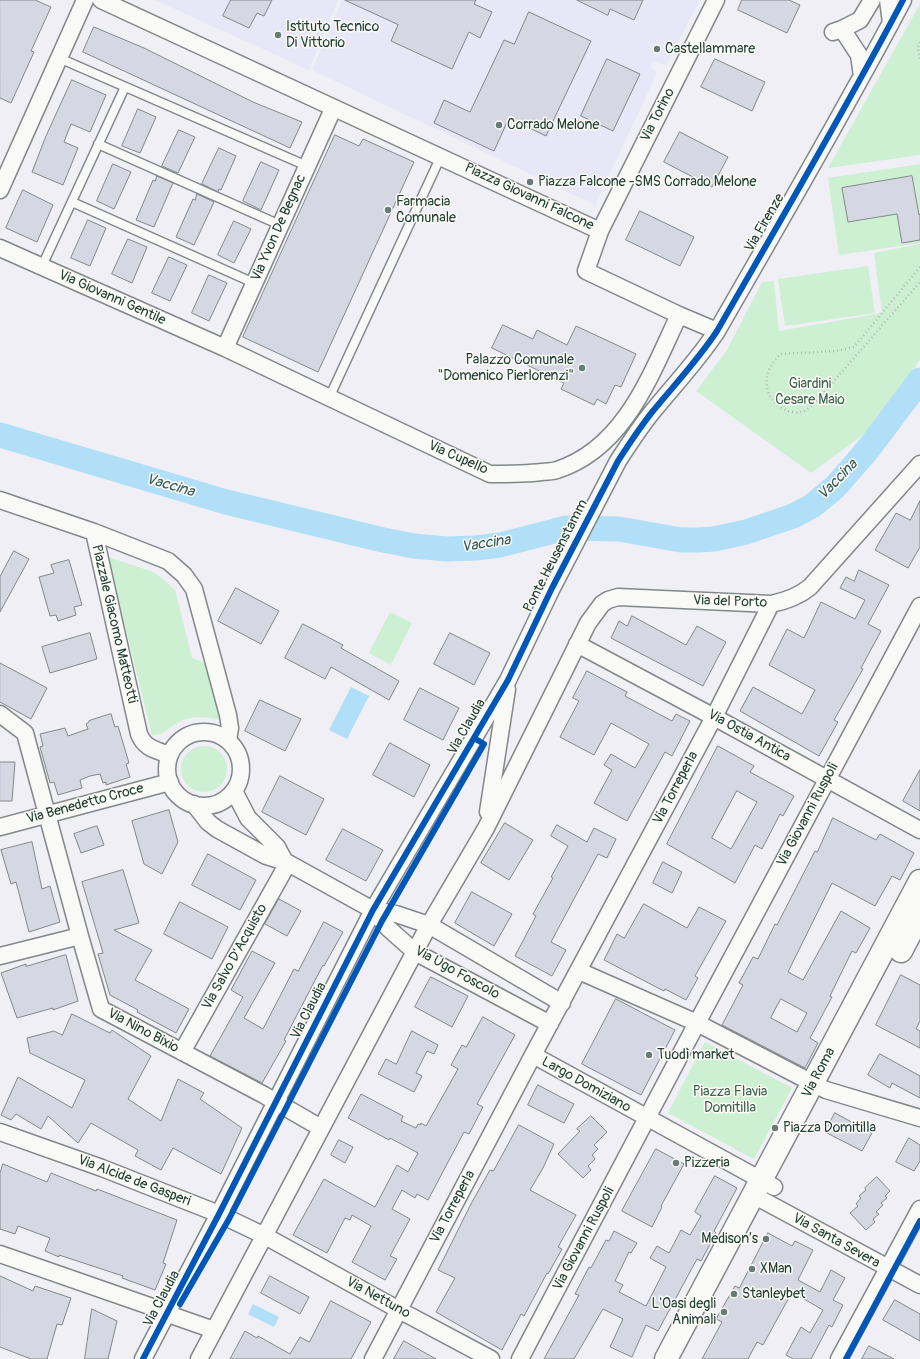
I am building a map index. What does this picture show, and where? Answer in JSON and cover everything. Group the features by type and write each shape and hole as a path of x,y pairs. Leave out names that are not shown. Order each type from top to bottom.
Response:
{"street":[{"path":"0,190 85,0"},
{"path":"101,0 333,108 441,156"},
{"name":"Via Torino","path":"600,231 716,0"},
{"path":"862,76 859,54 838,31 860,20 872,0"},
{"path":"888,0 891,23"},
{"name":"Via Firenze","path":"628,444 652,412 692,366 707,346 862,76 903,0"},
{"name":"Via Yvon De Begnac","path":"224,348 333,108"},
{"name":"Piazza Giovanni Falcone","path":"441,156 600,231 586,271 716,331"},
{"name":"Via Giovanni Gentile","path":"0,248 224,348"},
{"name":"Via Cupello","path":"224,348 490,474 526,474 556,470 584,458 604,443 638,400 679,315"},
{"name":"Ponte Heusenstamm","path":"508,680 552,588 628,444"},
{"name":"Via del Porto","path":"577,644 598,608 608,600 618,597 771,604 791,599 801,594 810,587 920,464"},
{"path":"0,500 94,532"},
{"name":"Piazzale Giacomo Matteotti","path":"94,532 168,561 184,575 194,589 228,714 230,728 228,741"},
{"name":"Piazzale Giacomo Matteotti","path":"94,532 139,734 144,744 149,748 170,755"},
{"name":"Via Torreperla","path":"579,971 714,716 771,604"},
{"name":"Via Giovanni Ruspoli","path":"697,1023 920,606"},
{"name":"Via Claudia","path":"199,1359 429,925 486,828 577,644"},
{"name":"Via Ostia Antica","path":"577,644 714,716 827,780 920,830"},
{"name":"Via Claudia","path":"486,828 508,680"},
{"name":"Via Claudia","path":"143,1359 168,1314 373,910 508,680"},
{"name":"Via Nino Bixio","path":"0,714 25,733 101,1009 276,1102 321,1128"},
{"path":"207,732 218,734 228,741 236,749 240,759 241,770 239,781 234,791 226,799 216,804 205,806 194,804 184,799 176,792 170,782 168,764 170,755 176,744 185,737 196,733 207,732"},
{"name":"Via Benedetto Croce","path":"0,827 170,782"},
{"name":"Via Ugo Foscolo","path":"234,791 248,818 286,861"},
{"name":"Via Ugo Foscolo","path":"194,804 212,826 266,856 286,861 373,910 396,914 429,925 562,1003"},
{"name":"Via Salvo D'Acquisto","path":"182,1052 286,861"},
{"name":"Via Roma","path":"819,1087 920,881"},
{"name":"Via Ugo Foscolo","path":"373,910 388,928 415,952 550,1024"},
{"name":"Via Roma","path":"682,1359 723,1268 763,1191 819,1087 920,914"},
{"path":"0,956 80,936"},
{"path":"579,971 697,1023 819,1087 920,1118"},
{"name":"Largo Domiziano","path":"579,971 533,1055 647,1118"},
{"path":"697,1023 647,1118 763,1191"},
{"name":"Via Torreperla","path":"373,1359 533,1055"},
{"name":"Via Giovanni Ruspoli","path":"520,1359 647,1118"},
{"name":"Via Alcide de Gasperi","path":"0,1132 102,1168 219,1214 265,1236"},
{"name":"Via Santa Severa","path":"763,1191 887,1268 920,1286"},
{"path":"839,1359 920,1209"},
{"name":"Via Nettuno","path":"265,1236 491,1359"},
{"path":"0,1254 214,1330"},
{"name":"Via Roma","path":"666,1359 723,1268"}],"lane":[{"path":"59,58 307,166"},
{"path":"42,266 125,86"},
{"path":"98,144 280,225"},
{"path":"329,398 441,156"},
{"path":"72,202 254,283"}],"path":[{"path":"920,42 918,48 920,60"},
{"path":"920,267 854,347 836,351 781,354 774,360 769,368 767,377 769,395 775,402 788,411 802,412 814,404 920,282"}],"shaded area":[{"name":"Istituto Tecnico Di Vittorio","path":"155,0 338,0 309,70"},
{"name":"Corrado Melone","path":"342,0 700,0 666,65 653,62 651,68 657,73 595,205 312,70"}],"green space":[{"path":"920,4 920,155 828,168"},
{"path":"920,164 920,214 898,219 902,243 920,240 920,243 839,255 828,178","holes":["912,176 918,210 848,222 842,188"]},
{"name":"Giardini Cesare Maio","path":"920,244 920,360 867,432 811,473 696,391 727,350 762,282 774,281 779,331 882,313 874,253"},
{"path":"868,266 875,313 785,326 778,279"},
{"path":"108,557 153,572 175,590 192,658 207,664 221,720 193,718 182,720 163,733 152,735"},
{"path":"390,612 412,623 391,665 369,653"},
{"path":"199,746 209,746 217,750 223,756 227,764 227,774 223,782 217,788 209,792 199,792 191,788 185,782 181,774 181,764 185,756 191,750"},
{"name":"Piazza Flavia Domitilla","path":"705,1042 792,1088 754,1159 668,1113"}],"water":[{"path":"351,687 369,696 347,739 329,730"},
{"path":"253,1304 279,1317 274,1327 248,1314"}],"building":[{"path":"0,0 35,0 51,7 31,51 34,52 11,103 0,98"},
{"path":"231,0 272,0 264,16 257,13 249,28 223,16"},
{"path":"345,0 476,0 474,4 492,12 480,38 469,32 452,69 391,41 398,25"},
{"path":"577,0 643,0 634,20 610,9 608,15"},
{"path":"742,0 789,0 800,5 787,33 738,10"},
{"path":"529,12 591,41 546,136 509,118 494,151 434,123 444,100 470,112 504,40 514,44"},
{"path":"94,27 144,48 253,102 302,122 290,148 83,52"},
{"path":"607,59 640,74 613,131 581,116"},
{"path":"715,59 765,82 752,111 701,87"},
{"path":"72,80 106,95 90,132 71,124 64,142 78,148 63,185 32,172 46,136"},
{"path":"138,109 156,117 140,153 122,146"},
{"path":"179,130 195,137 178,173 162,166"},
{"path":"680,132 728,157 712,187 664,162"},
{"path":"335,135 359,146 363,139 414,162 318,372 243,337"},
{"path":"219,148 236,156 221,190 219,189 218,192 202,184"},
{"path":"261,162 279,170 261,210 243,201"},
{"path":"113,164 131,172 114,209 97,201"},
{"path":"157,176 173,183 154,227 136,220 153,180 155,181"},
{"path":"912,176 919,215 920,214 920,240 902,243 897,214 848,222 842,188"},
{"path":"23,190 53,205 37,242 6,228"},
{"path":"197,194 214,202 194,245 176,237 193,199 195,200"},
{"path":"640,211 694,237 680,266 626,240"},
{"path":"88,220 106,228 90,266 71,258"},
{"path":"234,221 251,229 234,263 218,255"},
{"path":"128,239 147,247 132,283 112,274"},
{"path":"169,257 187,265 170,301 152,293"},
{"path":"209,275 227,283 209,321 192,313"},
{"name":"Palazzo Comunale \"Domenico Pierlorenzi\"","path":"503,325 533,339 537,330 567,345 576,326 636,354 621,387 615,385 606,404 597,399 594,405 561,389 564,383 492,348"},
{"path":"920,501 920,547 908,568 875,550 896,513 910,520"},
{"path":"14,551 29,559 0,612 0,577"},
{"path":"69,560 82,605 74,607 76,615 58,621 56,615 50,616 39,577 54,573 51,565"},
{"path":"859,570 889,585 868,624 881,631 861,668 863,669 834,720 838,722 819,756 740,711 753,687 802,714 815,690 769,665 787,629 804,638 821,602 855,619 865,600 840,588 846,577 854,581"},
{"path":"236,588 279,611 261,644 218,621"},
{"path":"632,616 686,645 697,626 726,642 703,686 611,638 619,621 627,626"},
{"path":"303,624 343,645 341,648 399,681 389,700 331,667 325,679 285,658"},
{"path":"90,633 97,659 50,673 42,647"},
{"path":"450,633 490,653 474,685 434,664"},
{"path":"0,663 47,688 31,719 0,702"},
{"path":"587,671 627,692 625,696 672,721 676,714 690,721 672,756 665,752 627,821 594,803 612,770 604,765 611,754 635,768 649,744 611,723 594,755 560,737 579,701 573,698"},
{"path":"420,688 459,708 443,740 404,720"},
{"path":"260,700 301,719 285,751 245,731"},
{"path":"111,714 115,727 118,726 129,763 126,764 130,777 106,785 106,782 103,783 100,774 90,776 80,780 82,788 58,795 54,782 50,783 40,747 43,746 40,734 65,728 68,736 88,729 86,724 89,721"},
{"path":"390,743 430,765 414,797 373,775"},
{"path":"718,746 754,766 750,772 794,796 783,816 780,814 762,849 755,845 735,883 667,844","holes":["737,791 757,802 731,849 712,838"]},
{"path":"0,762 15,762 12,801 0,801"},
{"path":"920,770 920,811 903,801"},
{"path":"280,776 324,799 306,835 262,812"},
{"path":"169,810 178,842 162,874 144,864 132,821"},
{"path":"833,818 876,840 880,834 914,853 900,880 892,876 875,906 832,883 788,972 803,980 841,911 870,928 856,953 852,951 830,996 832,997 810,1038 818,1043 805,1068 722,1025 743,985 739,983 753,957 758,959 775,924 777,925 815,851 817,852","holes":["781,999 807,1013 797,1032 771,1018"]},
{"path":"505,823 533,840 509,880 481,863"},
{"path":"557,825 587,842 594,828 616,839 607,858 598,854 551,942 566,950 552,976 515,956 536,916 533,914 553,878 551,877 568,846 551,836"},
{"path":"97,826 104,845 81,853 74,834"},
{"path":"343,829 383,850 366,881 326,860"},
{"path":"32,842 42,889 50,886 60,922 29,932 16,882 11,884 1,850"},
{"path":"208,854 256,880 240,910 192,885"},
{"path":"663,862 682,872 672,893 653,883"},
{"path":"123,870 139,923 114,930 152,950 135,980 189,1009 176,1033 137,1012 138,1010 110,995 98,954 103,953 82,882"},
{"path":"472,892 512,914 494,946 455,923"},
{"path":"279,899 301,911 287,936 265,924"},
{"path":"180,902 228,927 212,959 164,934"},
{"path":"644,904 687,928 699,907 726,921 695,976 698,978 686,1000 665,989 664,991 604,960 617,934 624,938"},
{"path":"324,922 343,932 324,966 323,965 284,1040 286,1041 262,1083 210,1056 243,997 231,990 252,951 275,963 244,1018 263,1029 294,969 298,971"},
{"path":"66,955 78,1001 53,1010 53,1008 17,1018 1,973 26,964 26,966"},
{"path":"901,975 920,985 920,1021 916,1029 920,1031 920,1048 876,1025"},
{"path":"431,977 468,996 452,1027 415,1007"},
{"path":"616,999 675,1030 641,1095 582,1064"},
{"path":"72,1014 110,1033 112,1030 151,1056 128,1099 161,1121 178,1079 204,1093 200,1099 242,1128 221,1174 173,1148 161,1170 135,1156 138,1150 91,1123 78,1143 48,1116 41,1129 16,1114 11,1120 1,1115 18,1077 72,1108 85,1080 30,1053 27,1038 54,1031 62,1035"},
{"path":"483,1017 515,1035 477,1104 483,1107 469,1134 464,1132 428,1200 417,1194 415,1198 402,1190 392,1209 410,1219 390,1256 397,1259 385,1280 352,1262 371,1226 352,1215 350,1220 345,1218 327,1253 293,1235 324,1179 375,1207 397,1165 408,1172 418,1153 390,1138 389,1140 348,1118 361,1094 403,1116 401,1121 416,1128 418,1124 420,1125 421,1123 426,1126 458,1069 451,1065 462,1045 466,1047"},
{"path":"412,1031 438,1045 434,1054 427,1051 416,1073 422,1076 414,1092 378,1074 386,1059 396,1064"},
{"path":"880,1054 920,1076 920,1098 892,1083 890,1088 868,1075"},
{"path":"538,1085 574,1104 564,1123 528,1105"},
{"path":"835,1113 872,1133 862,1151 825,1132"},
{"path":"591,1116 607,1132 594,1145 598,1149 592,1155 595,1159 588,1166 591,1170 583,1178 558,1154 580,1131 577,1129"},
{"path":"519,1125 554,1144 543,1168 530,1190 576,1215 558,1247 562,1249 548,1274 547,1273 524,1316 521,1314 502,1350 436,1312 455,1278 438,1270 472,1202 490,1170 493,1171"},
{"path":"909,1138 920,1145 920,1161 914,1171 896,1162"},
{"path":"339,1140 353,1147 345,1163 331,1155"},
{"path":"656,1149 684,1164 661,1206 662,1207 652,1227 622,1211"},
{"path":"3,1164 47,1182 51,1173 177,1220 163,1263 166,1264 155,1290 122,1278 123,1276 59,1255 59,1257 45,1251 50,1238 18,1226 15,1234 0,1229 0,1174"},
{"path":"715,1176 737,1188 714,1231 716,1233 701,1261 697,1259 658,1331 646,1325 632,1357 610,1347 623,1319 603,1309 574,1359 544,1359 579,1295 575,1294 589,1267 591,1268 606,1240 609,1241 614,1231 637,1243 631,1253 629,1252 615,1281 623,1285 619,1292 646,1306 666,1267 650,1258 657,1246 669,1253 681,1230 690,1235 701,1216 695,1212"},
{"path":"877,1177 890,1191 885,1196 887,1198 881,1203 883,1205 876,1212 879,1214 873,1219 875,1222 866,1230 850,1213 858,1206 856,1204 861,1198 859,1196 866,1190 865,1188"},
{"path":"768,1233 792,1246 795,1241 813,1250 798,1280 820,1292 831,1270 845,1278 833,1300 843,1305 832,1327 829,1325 811,1359 793,1359 786,1355 801,1327 810,1333 823,1310 792,1292 763,1345 757,1342 748,1359 702,1359 722,1322 716,1319 735,1286 739,1288"},
{"path":"0,1276 33,1291 35,1286 71,1298 62,1325 57,1324 47,1359 31,1359 0,1347"},
{"path":"270,1276 309,1297 300,1314 261,1293"},
{"path":"895,1300 920,1314 920,1341 883,1320"},
{"path":"331,1301 371,1322 351,1359 230,1359 245,1331 257,1338 258,1336 290,1354 300,1337 309,1342"},
{"path":"92,1309 117,1321 108,1359 85,1359"},
{"path":"404,1341 436,1359 394,1359"},
{"path":"869,1346 894,1359 862,1359"}],"waterway":[{"name":"Vaccina","path":"0,435 226,502 383,540 414,546 447,549 476,548 500,545 566,528 619,529 681,540 698,540 714,539 746,532 793,516 812,506 834,488 851,469 869,448 920,380"}],"cycle path":[{"path":"143,1359 219,1214 373,910 508,680 552,588 618,461 648,417 694,362 717,331 835,125 903,0"},
{"path":"180,1304 229,1219 382,921 484,744 474,738"},
{"path":"846,1359 920,1221"}],"place":[{"name":"Istituto Tecnico Di Vittorio","path":"278,35"},
{"name":"Castellammare","path":"657,49"},
{"name":"Corrado Melone","path":"499,125"},
{"name":"Piazza Falcone -SMS Corrado Melone","path":"530,182"},
{"name":"Farmacia Comunale","path":"388,210"},
{"name":"Palazzo Comunale \"Domenico Pierlorenzi\"","path":"582,368"},
{"name":"Tuodì market","path":"649,1055"},
{"name":"Piazza Domitilla","path":"775,1128"},
{"name":"Pizzeria","path":"676,1163"},
{"name":"Medison’s","path":"766,1239"},
{"name":"XMan","path":"752,1269"},
{"name":"Stanleybet","path":"734,1294"},
{"name":"L'Oasi degli Animali","path":"724,1312"}]}
